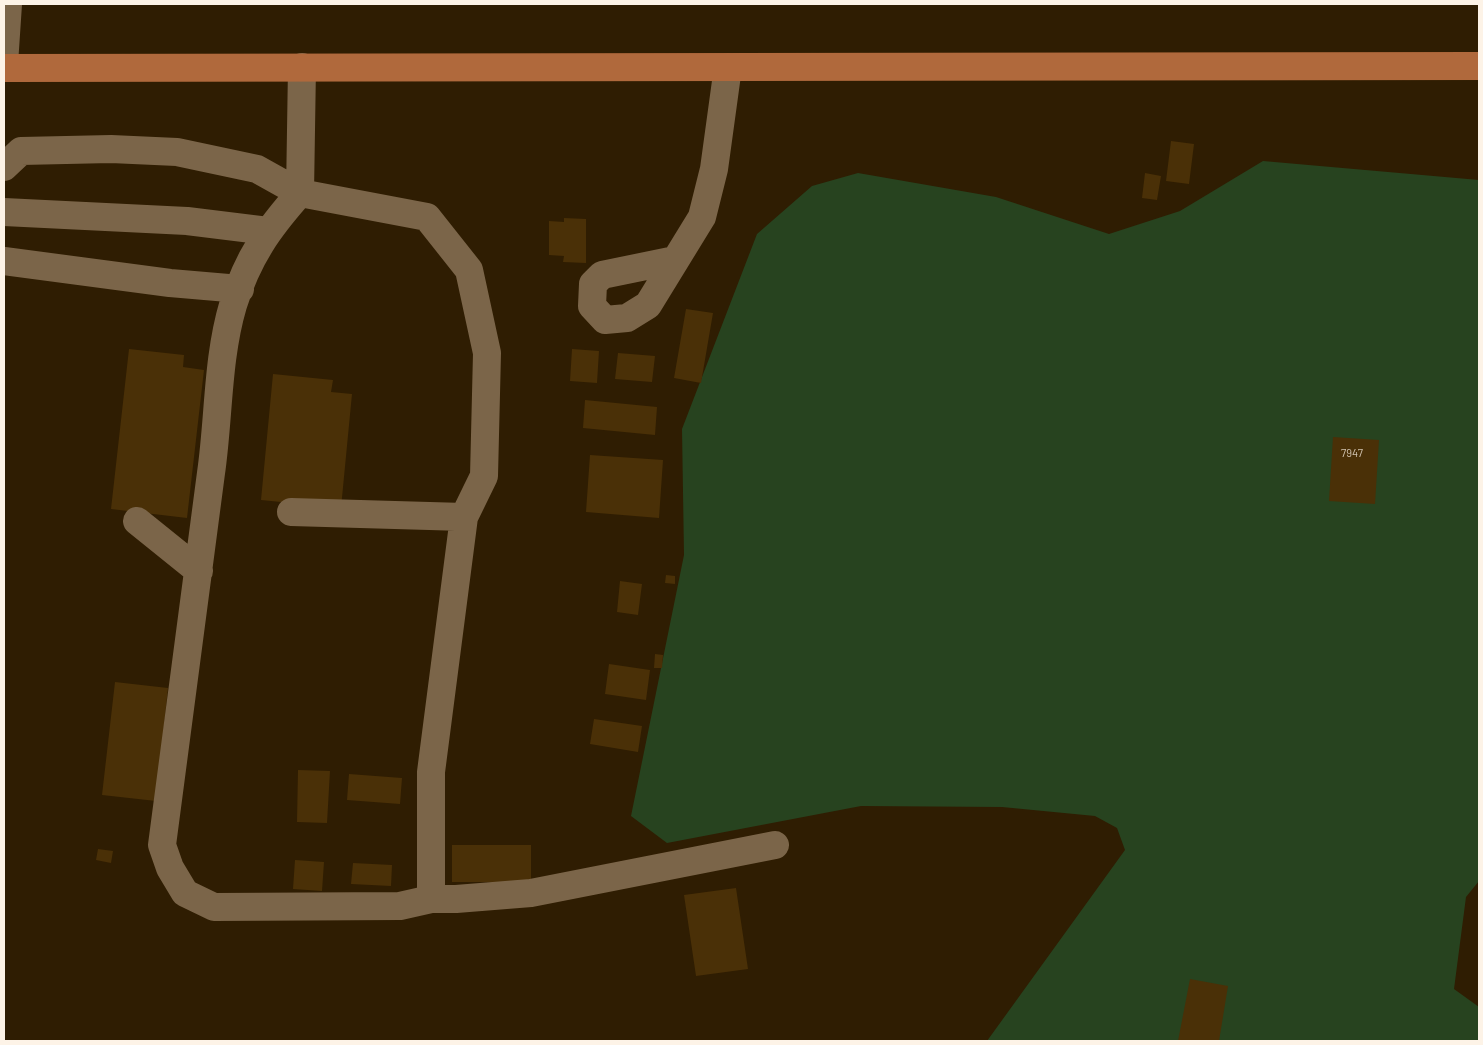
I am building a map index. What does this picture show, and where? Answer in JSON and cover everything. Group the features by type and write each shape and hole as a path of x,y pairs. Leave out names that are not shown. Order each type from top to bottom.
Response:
{"main road":[{"path":"4,66 1479,66"}],"lane":[{"path":"4,66 8,4"},
{"path":"302,67 300,193 253,252 234,305 223,355 217,430 162,844 170,868 185,893 214,907 400,906 431,899 531,893 775,845"},
{"path":"675,260 702,217 714,169 728,67"},
{"path":"4,167 20,151 112,149 177,152 257,169 300,193 427,217 469,270 487,353 484,476 464,517 431,772 431,899"},
{"path":"4,212 187,221 268,231"},
{"path":"4,261 170,283 240,288"},
{"path":"291,512 464,517"},
{"path":"136,521 199,571"}],"green space":[{"path":"1263,161 1479,180 1479,881 1466,897 1454,989 1479,1007 1479,1041 987,1041 1125,850 1117,828 1095,816 1002,807 861,806 667,843 631,816 684,555 682,429 757,234 812,186 858,173 996,197 1109,234 1180,211"}],"building":[{"path":"1171,141 1194,144 1189,184 1166,181"},
{"path":"1145,173 1161,176 1157,200 1142,198"},
{"path":"564,218 586,219 586,263 563,262 564,256 549,255 549,221 564,222"},
{"path":"686,309 713,313 701,383 674,378"},
{"path":"129,349 184,355 183,367 204,370 187,518 111,509"},
{"path":"572,349 599,351 597,383 570,381"},
{"path":"618,353 655,356 652,382 615,379"},
{"path":"273,374 333,380 331,392 352,394 341,508 261,500"},
{"path":"585,400 657,407 655,435 583,428"},
{"path":"1333,437 1379,440 1375,504 1329,501"},
{"path":"590,455 663,460 659,518 586,512"},
{"path":"666,575 675,576 675,584 665,583"},
{"path":"620,581 642,584 638,615 617,612"},
{"path":"655,654 663,655 662,668 654,668"},
{"path":"609,664 650,670 646,700 605,694"},
{"path":"115,682 168,688 156,801 102,795"},
{"path":"594,719 642,726 638,752 590,744"},
{"path":"298,770 330,771 327,823 297,822"},
{"path":"349,774 402,778 400,804 347,800"},
{"path":"452,845 531,845 531,882 452,882"},
{"path":"98,849 113,851 111,863 96,860"},
{"path":"295,860 324,862 322,891 293,889"},
{"path":"353,863 392,865 391,886 351,884"},
{"path":"736,888 748,969 696,976 684,895"},
{"path":"1190,979 1228,986 1219,1041 1178,1041"}]}
